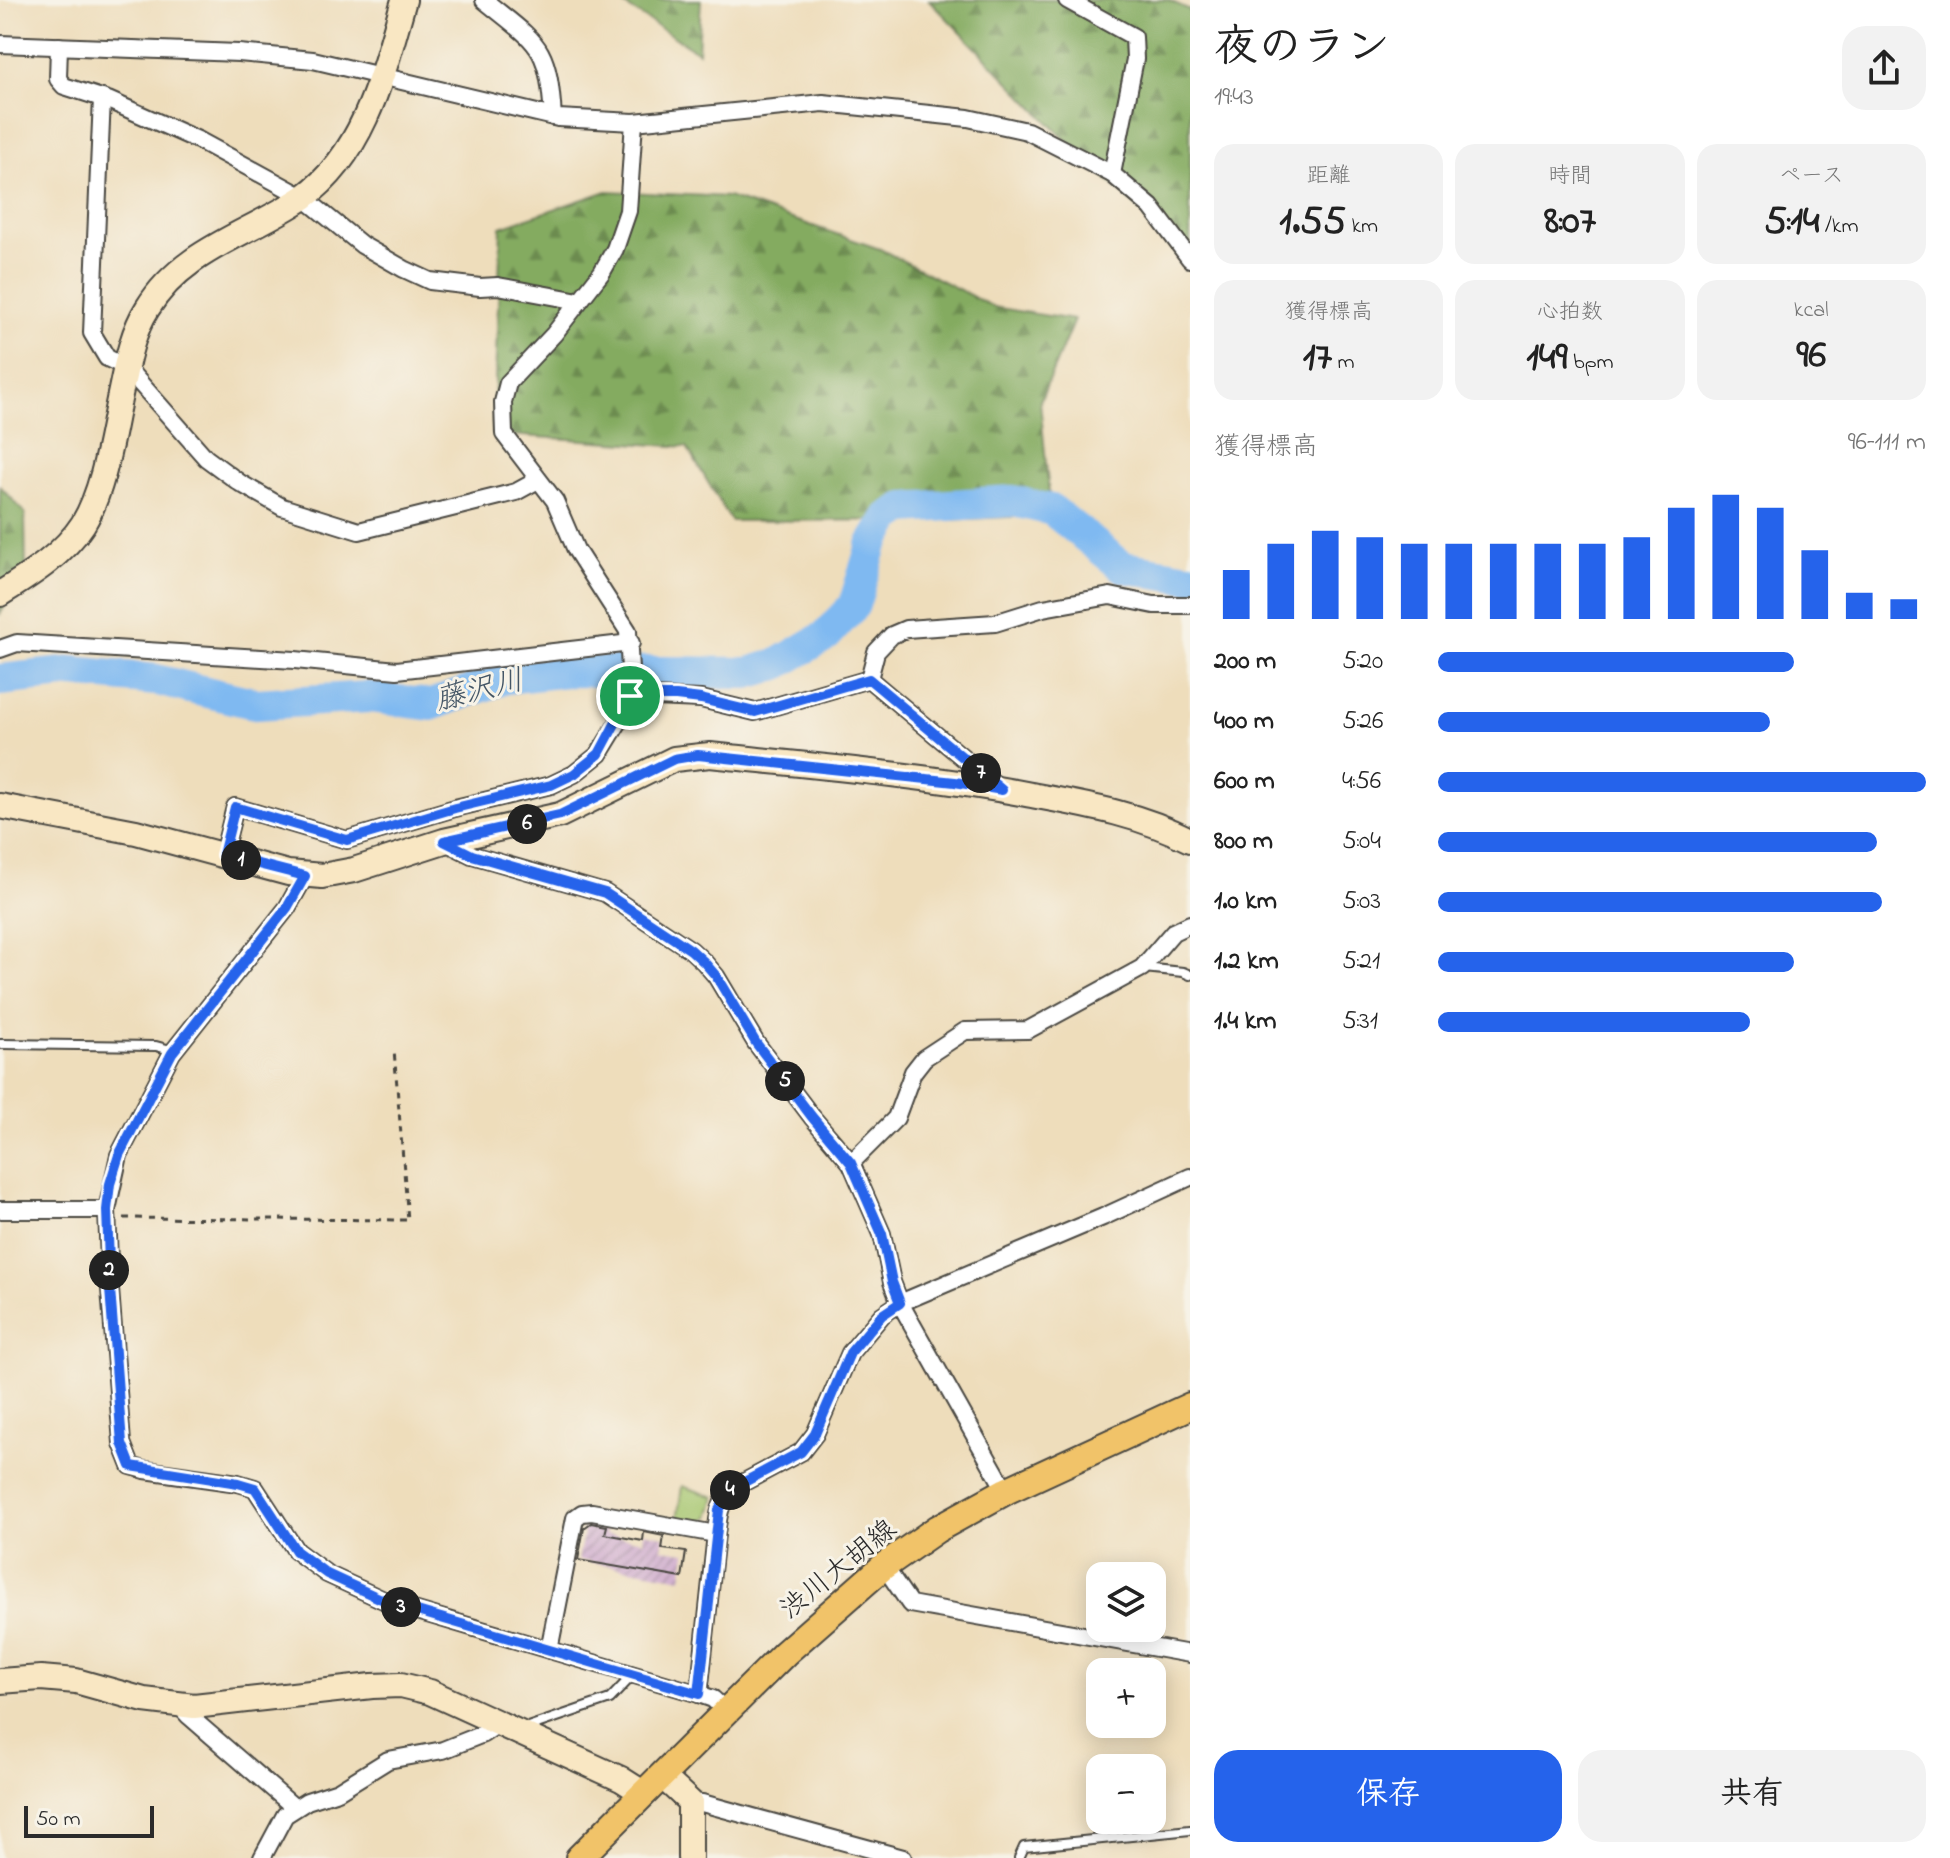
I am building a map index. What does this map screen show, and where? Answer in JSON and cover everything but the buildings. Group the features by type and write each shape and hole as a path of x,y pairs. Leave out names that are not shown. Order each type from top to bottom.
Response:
{"main road":[{"name":"渋川大胡線","path":"579,1858 815,1625 884,1566 937,1529 1006,1491 1190,1406"}],"street":[{"path":"0,594 45,565 83,524 103,474 130,349 147,308 181,269 214,245 303,197 329,175 352,147 382,75 404,0"},
{"path":"484,0 533,41 545,57 553,117"},
{"path":"1067,0 1134,37 1135,59 1112,174"},
{"path":"0,44 239,53 313,60 553,117 634,122 823,103 968,118 1027,131 1112,174 1151,207 1190,259"},
{"path":"59,46 58,79 64,86 102,98 200,141 303,197 362,245 430,281 498,286 579,301"},
{"path":"102,98 92,333 107,358 126,367 206,458 240,483 282,507 359,531 516,492 538,480"},
{"path":"223,855 235,807 347,840 440,812 551,785 574,774 599,754 631,693 628,631 576,550 555,501 504,434 503,402 508,383 554,334 602,272 622,231 628,211 634,122"},
{"path":"869,679 876,652 892,635 906,629 995,623 1043,608 1110,596 1154,605 1190,605"},
{"path":"0,649 17,643 295,660 397,670 631,647"},
{"path":"631,693 701,699 755,712 869,679"},
{"path":"869,679 1002,790"},
{"path":"0,806 136,832 305,876 354,870 444,841 560,815 674,759 698,755 940,780 1002,790 1118,811 1157,823 1190,840"},
{"path":"444,841 472,855 605,893 691,950 716,976 756,1043 851,1163 882,1234 892,1282 900,1303 1006,1491"},
{"path":"305,876 287,908 172,1053 119,1155 110,1184 110,1289 122,1443 131,1466 255,1488 296,1551 327,1574 390,1603 699,1694 713,1699 726,1711"},
{"path":"851,1163 896,1118 913,1072 924,1058 965,1031 1028,1030 1142,968 1173,932 1190,924"},
{"path":"699,1694 719,1510 728,1492 801,1452 815,1434 850,1353 882,1315 900,1303 1190,1177"},
{"path":"0,1210 108,1214"},
{"path":"549,1650 572,1525 582,1513 592,1512 716,1534"},
{"path":"884,1566 910,1604 1190,1654"},
{"path":"0,1681 41,1678 76,1681 144,1700 179,1705 401,1685 430,1692 621,1779 653,1784 690,1802 903,1858"},
{"path":"179,1705 295,1808"},
{"path":"262,1858 285,1815 307,1801 338,1791 388,1760 443,1750 483,1734 508,1729"},
{"path":"690,1802 690,1858"}],"lane":[{"path":"1142,968 1190,975"},
{"path":"0,1044 156,1046 172,1053"},
{"path":"508,1729 527,1727 610,1699 632,1676"},
{"path":"1019,1858 1024,1847 1190,1830"}],"path":[{"path":"108,1214 408,1220 394,1050"}],"green space":[{"path":"616,0 701,0 698,52"},
{"path":"929,0 1168,0 1190,10 1190,258 1057,131"},
{"path":"607,191 728,197 880,249 993,307 1074,320 1040,401 1051,515 946,520 731,521 687,447 493,434 501,227"},
{"path":"0,486 25,513 26,571 0,614"},
{"path":"682,1486 715,1497 709,1517 698,1524 677,1520"}],"waterway":[{"name":"藤沢川","path":"0,680 73,672 156,680 257,704 369,697 431,705 506,678 567,671 748,673 778,664 827,635 854,605 872,545 889,517 904,508 1013,501 1052,510 1123,567 1190,578"}],"route":[{"path":"869,679 1002,790 710,755 686,756 560,815 444,841 472,855 605,893 691,950 716,976 756,1043 851,1163 882,1234 892,1282 900,1303 882,1315 850,1353 815,1434 801,1452 733,1488 719,1510 699,1694 390,1603 327,1574 296,1551 255,1488 131,1466 122,1443 110,1289 107,1210 110,1184 119,1155 172,1053 287,908 305,876 223,855 235,807 347,840 425,816 551,785 574,774 599,754 630,696 701,699 755,712 869,679"}]}
